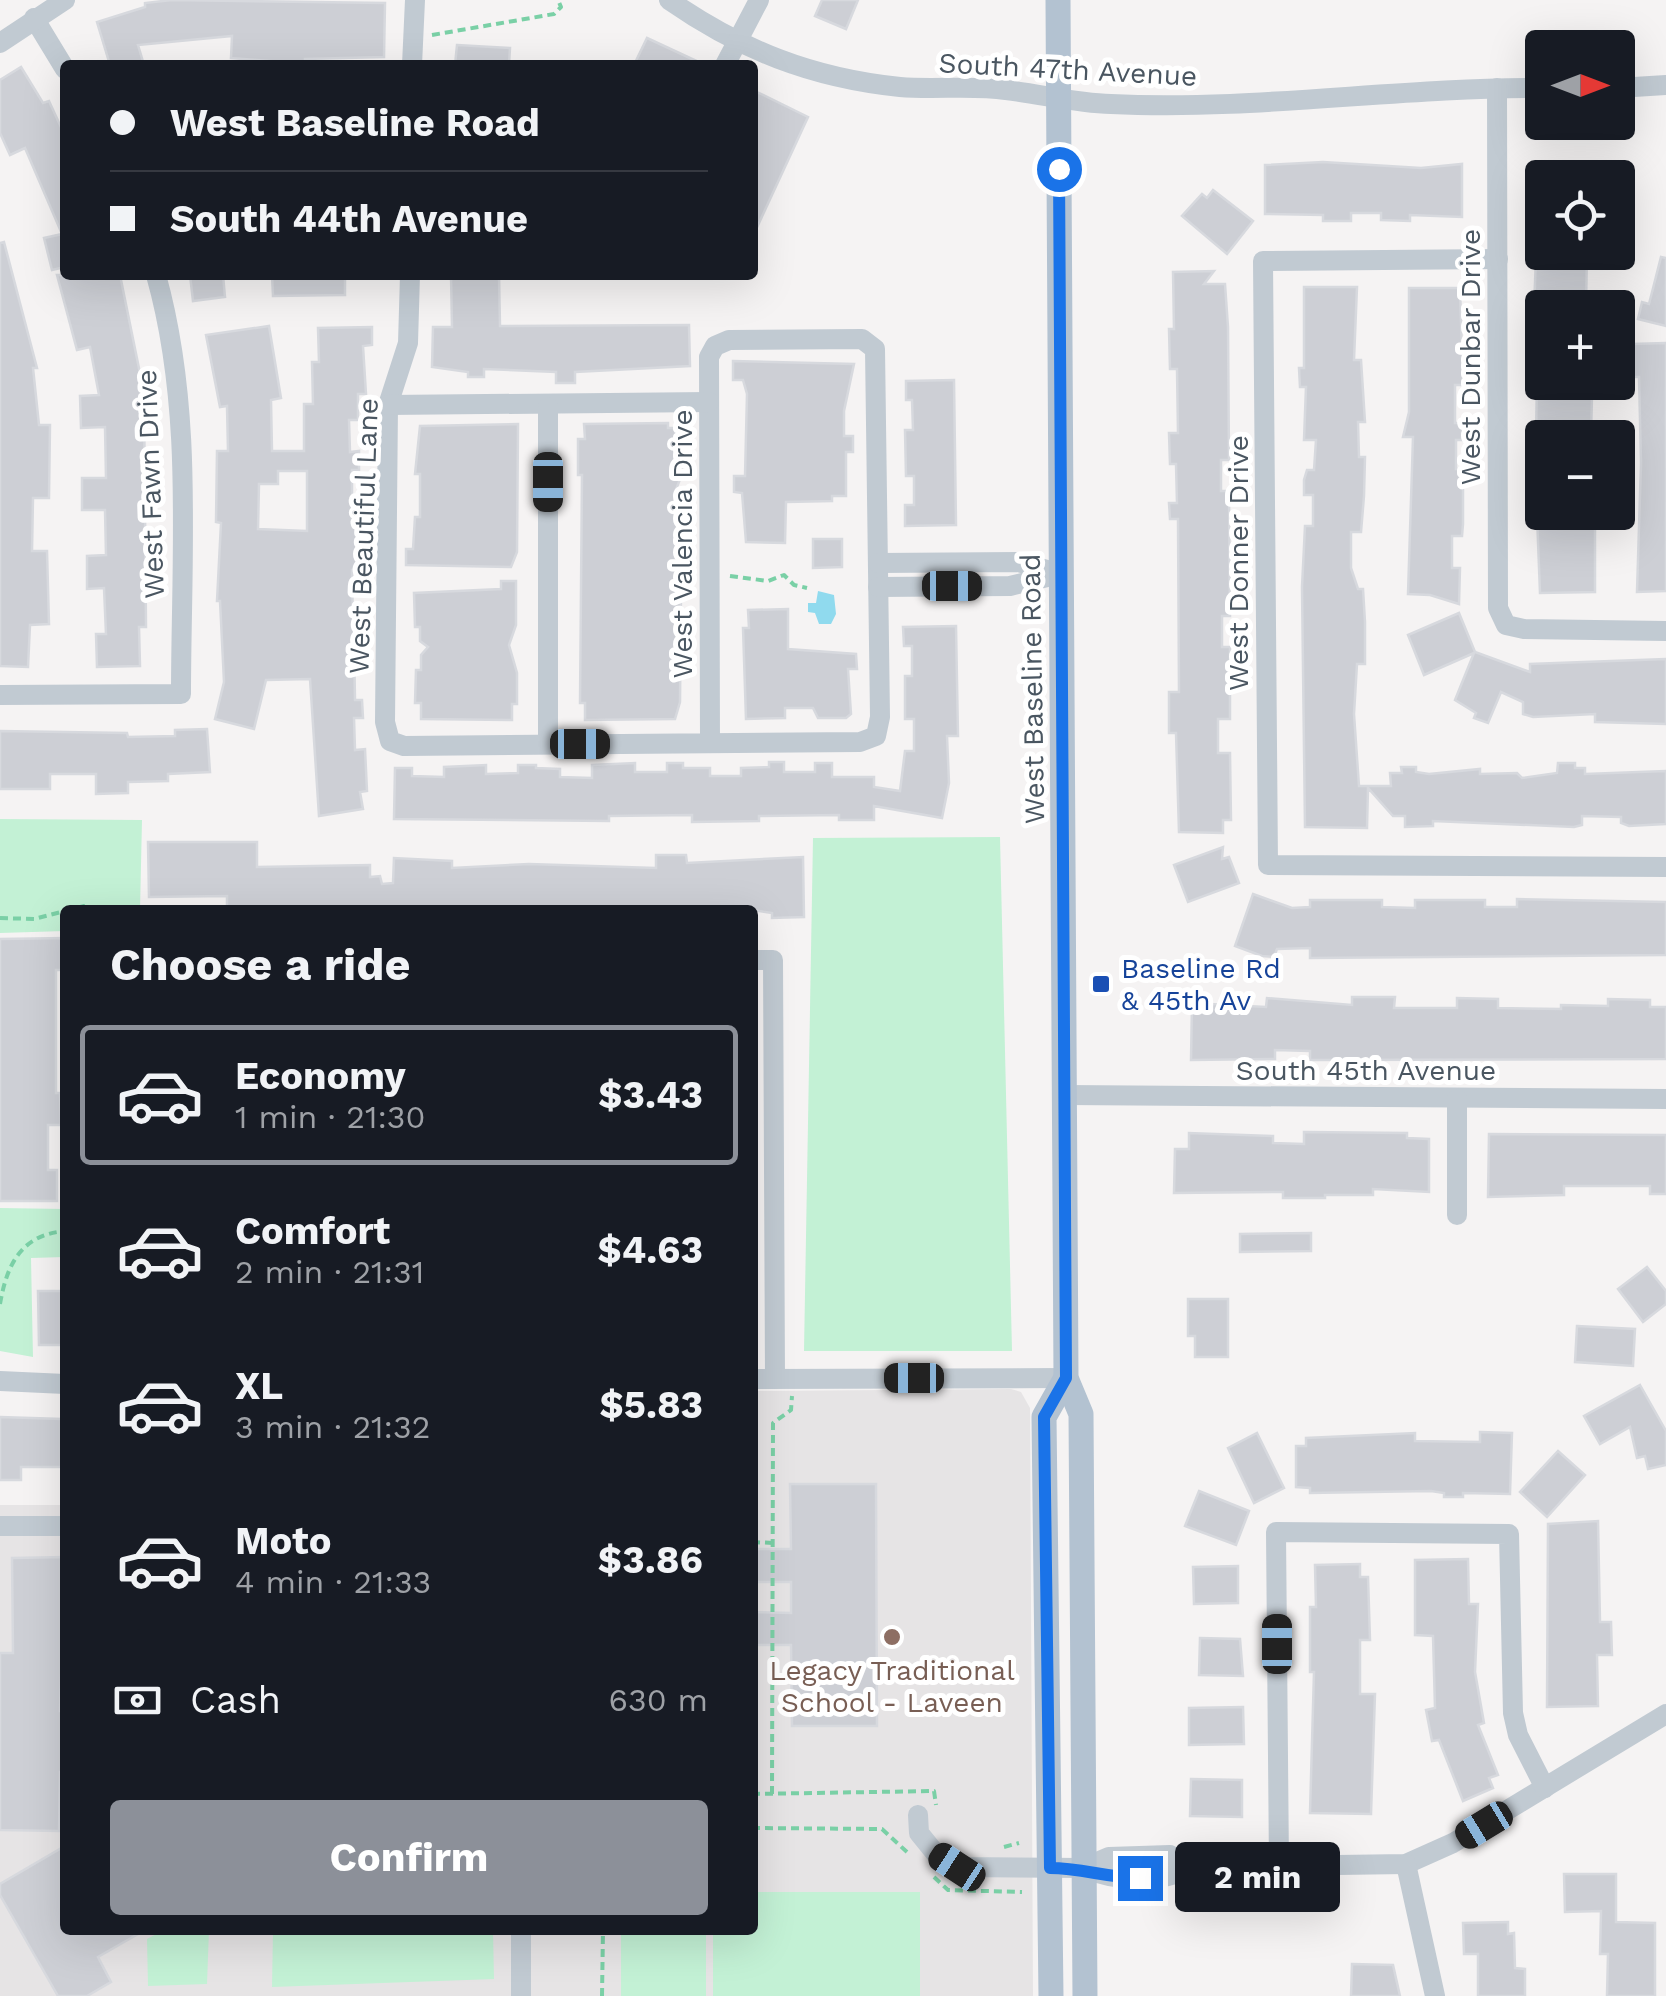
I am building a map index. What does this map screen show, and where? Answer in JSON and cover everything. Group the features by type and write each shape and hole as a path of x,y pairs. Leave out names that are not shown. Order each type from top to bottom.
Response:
{"main road":[{"name":"West Baseline Road","path":"1058,0 1066,1378 1082,1414 1085,1996"},
{"name":"West Baseline Road","path":"1051,1996 1044,1417 1066,1378"}],"street":[{"path":"0,42 65,0"},
{"path":"412,60 415,0"},
{"name":"South 47th Avenue","path":"669,0 736,44 801,69 902,87 1004,90 1059,100 1228,105 1525,88"},
{"path":"728,60 758,0"},
{"path":"34,18 60,61"},
{"path":"1635,87 1666,85"},
{"name":"West Dunbar Drive","path":"1497,88 1498,608 1506,625 1666,631"},
{"name":"West Donner Drive","path":"1498,259 1263,261 1268,865 1666,866"},
{"name":"West Fawn Drive","path":"0,695 181,694 181,415 168,317 157,280"},
{"name":"West Beautiful Lane","path":"410,280 408,343 388,405 385,722 390,741 404,746 548,744"},
{"name":"West Valencia Drive","path":"710,743 709,357 714,346 729,340 862,339 875,348 878,563"},
{"path":"388,405 548,407 709,402"},
{"path":"548,407 548,744 860,742 876,736 880,717 878,563 1018,562 1061,574"},
{"path":"952,563 952,586"},
{"path":"878,587 1018,586 1061,574"},
{"path":"763,960 776,1379"},
{"name":"South 45th Avenue","path":"1065,1095 1666,1099"},
{"path":"1457,1099 1457,1215"},
{"path":"758,1379 1066,1378"},
{"path":"0,1380 60,1384"},
{"path":"0,1526 60,1526"},
{"path":"1279,1868 1276,1532 1509,1534 1512,1713 1518,1735 1545,1788"},
{"path":"927,1812 920,1834 936,1854 957,1867 1083,1868 1110,1857 1170,1855 1192,1867 1406,1864 1453,1844 1666,1714"},
{"path":"1406,1864 1435,1996"},
{"path":"521,1935 522,1996"}],"path":[{"path":"412,35 554,14 561,7 558,0"},
{"path":"710,575 768,581 784,575 794,585 807,588"},
{"path":"0,918 34,919 60,912"},
{"path":"0,1304 5,1273 19,1249 46,1232 60,1231"},
{"path":"772,1794 774,1423 792,1410 792,1396"},
{"path":"758,1542 773,1542"},
{"path":"758,1794 934,1792 927,1812"},
{"path":"758,1828 882,1829 908,1854"},
{"path":"1000,1848 1019,1843"},
{"path":"922,1866 948,1890 1022,1892"},
{"path":"602,1996 603,1935"}],"shaded area":[{"name":"Legacy Traditional School - Laveen","path":"1011,1389 1021,1392 1030,1408 1033,1996 0,1996 0,1505 60,1505 60,1935 758,1935 758,1391"}],"green space":[{"path":"0,819 142,820 140,905 60,905 60,931 0,933"},
{"path":"1000,837 1012,1351 804,1351 813,838"},
{"path":"0,1208 60,1209 60,1257 31,1258 33,1357 0,1351"},
{"path":"758,1892 920,1892 920,1996 713,1996 713,1935 758,1935"},
{"path":"155,1935 209,1935 207,1984 148,1986 147,1939"},
{"path":"273,1935 493,1935 494,1979 272,1987"},
{"path":"621,1935 706,1935 706,1996 621,1996"}],"water":[{"path":"818,591 834,595 836,614 831,624 819,624 815,613 808,612 808,603 816,603"}],"building":[{"path":"822,0 858,0 846,29 815,16"},
{"path":"145,3 385,3 384,57 231,58 232,36 138,45 142,60 108,60 97,22 145,7"},
{"path":"647,38 694,60 636,60"},
{"path":"457,45 510,48 509,60 456,60"},
{"path":"21,67 43,103 49,101 60,125 60,229 25,148 10,155 0,133 0,80"},
{"path":"758,92 808,117 758,225"},
{"path":"1323,162 1421,168 1462,164 1462,217 1410,215 1410,221 1381,220 1381,213 1351,213 1351,221 1323,221 1323,215 1265,214 1265,165"},
{"path":"1213,190 1253,221 1227,254 1182,216 1202,194 1207,198"},
{"path":"60,234 60,268 52,270 44,238"},
{"path":"4,242 37,368 33,368 39,425 50,425 49,498 33,498 32,551 47,551 49,624 30,625 28,667 0,666 0,243"},
{"path":"1661,257 1666,258 1666,326 1638,319 1642,302 1649,304"},
{"path":"1536,270 1587,270 1586,290 1535,290"},
{"path":"1214,271 1204,284 1225,284 1228,327 1229,460 1221,460 1221,491 1229,491 1230,616 1222,616 1222,647 1230,647 1230,719 1218,719 1218,753 1230,753 1231,820 1223,820 1223,833 1179,832 1176,733 1169,733 1169,692 1179,692 1178,519 1170,519 1169,503 1177,503 1176,464 1170,464 1169,433 1178,433 1177,369 1170,369 1169,329 1174,329 1173,272"},
{"path":"57,275 60,280 121,280 144,393 146,627 139,627 140,666 97,667 96,634 106,634 104,588 87,589 87,556 106,555 105,510 82,510 82,478 106,478 105,427 81,428 80,396 99,395 90,347 77,350"},
{"path":"191,280 223,280 225,297 193,301"},
{"path":"272,280 345,280 345,295 273,296"},
{"path":"451,280 499,280 500,326 689,325 690,366 575,372 575,383 556,383 556,372 484,369 484,377 468,377 468,372 432,367 433,327 452,327"},
{"path":"1304,287 1357,287 1354,360 1361,360 1365,422 1358,422 1359,457 1365,457 1361,532 1351,532 1351,568 1358,589 1363,589 1365,622 1365,664 1357,664 1354,714 1359,786 1391,786 1390,773 1402,773 1401,767 1416,767 1416,772 1429,774 1480,769 1480,774 1517,773 1522,778 1557,773 1558,763 1575,763 1575,768 1585,768 1585,774 1666,771 1666,824 1629,826 1621,823 1621,817 1582,816 1582,825 1574,827 1433,821 1433,826 1405,827 1405,816 1393,816 1368,788 1367,828 1305,827 1302,587 1305,526 1313,526 1313,495 1304,495 1304,480 1307,470 1314,470 1316,440 1304,440 1306,387 1300,387 1299,368 1304,368"},
{"path":"1409,288 1460,288 1463,385 1455,385 1455,423 1462,423 1462,440 1456,440 1456,469 1463,469 1463,524 1462,536 1452,536 1452,568 1460,568 1459,604 1430,595 1408,594 1413,437 1403,437 1409,412"},
{"path":"269,326 281,398 271,400 272,451 304,451 304,404 313,404 312,362 319,362 318,328 372,327 372,345 363,346 366,394 358,394 358,420 349,420 350,452 359,451 359,470 352,470 352,525 362,525 361,570 352,570 353,629 362,629 362,643 354,644 355,700 362,700 363,718 354,718 355,750 365,749 367,791 360,792 363,809 319,816 310,679 266,680 254,729 215,719 224,682 217,601 221,523 216,522 217,451 228,451 227,406 220,407 206,335","holes":["278,471 307,471 307,531 258,529 259,484 278,484"]},
{"path":"1666,343 1666,591 1637,592 1641,463 1635,344"},
{"path":"733,361 854,364 844,411 844,436 853,436 853,452 846,452 846,496 832,496 832,501 786,502 785,543 746,542 742,493 734,492 734,476 745,476 747,394 743,380 733,380"},
{"path":"954,380 956,525 905,526 905,505 914,505 914,476 906,476 905,430 913,430 912,400 906,400 906,381"},
{"path":"1537,400 1592,400 1591,420 1536,420"},
{"path":"668,423 668,428 681,428 682,474 674,495 682,549 689,551 688,593 681,593 680,702 675,719 585,720 585,703 580,703 582,475 578,475 578,439 585,439 584,424"},
{"path":"518,424 517,552 511,567 406,565 406,549 413,549 415,517 420,517 420,474 415,474 420,426"},
{"path":"1538,530 1595,530 1595,592 1540,593"},
{"path":"813,539 842,539 842,567 813,568"},
{"path":"501,581 516,581 516,625 509,645 517,673 517,704 512,704 512,720 421,719 421,703 415,703 416,670 421,670 421,655 428,647 420,641 420,627 415,627 414,593 501,589"},
{"path":"788,609 788,649 856,654 857,669 848,669 851,714 846,718 818,718 813,708 785,708 785,718 746,719 743,628 749,628 748,610"},
{"path":"1459,613 1475,652 1530,672 1530,664 1666,659 1666,724 1595,722 1595,714 1533,717 1523,714 1523,702 1501,692 1488,723 1474,718 1476,713 1455,700 1474,653 1424,675 1408,635"},
{"path":"956,626 958,736 947,736 949,783 942,818 874,806 874,820 839,820 839,815 692,822 692,815 609,816 609,821 394,819 395,768 412,768 412,776 444,777 444,767 486,765 486,774 518,773 518,765 536,765 560,769 560,777 592,778 592,765 635,763 635,772 667,772 667,763 683,763 683,768 710,768 710,776 741,776 741,768 769,767 769,762 784,762 784,772 815,772 815,763 832,763 832,777 874,777 874,787 900,791 905,751 914,751 914,719 905,719 905,676 912,676 912,646 904,646 903,627"},
{"path":"207,729 210,772 168,774 168,781 128,782 128,793 96,794 96,774 50,774 50,789 0,789 0,731 127,733 128,737 175,736 175,730"},
{"path":"148,842 257,842 257,867 370,865 370,877 380,876 382,884 393,883 394,858 452,861 452,868 529,864 656,868 656,855 686,855 687,863 803,857 804,917 772,918 772,913 758,911 758,905 227,905 227,896 149,897"},
{"path":"1223,847 1222,859 1229,857 1239,883 1188,902 1174,865"},
{"path":"1253,894 1292,908 1310,907 1310,900 1382,900 1382,907 1415,908 1415,900 1485,900 1485,907 1517,907 1517,899 1666,902 1666,955 1310,958 1310,948 1277,949 1274,957 1262,956 1235,946"},
{"path":"60,938 60,970 56,970 56,1093 60,1093 60,1125 48,1125 48,1170 57,1170 57,1201 0,1201 0,939"},
{"path":"1352,997 1395,997 1394,1008 1457,1008 1457,998 1498,999 1498,1008 1561,1009 1561,1005 1608,1006 1608,999 1650,1000 1650,1007 1666,1007 1666,1059 1310,1060 1310,1051 1275,1050 1275,1059 1191,1060 1192,1003 1266,1007 1267,998 1352,1005"},
{"path":"1304,1132 1407,1133 1407,1138 1429,1139 1429,1192 1373,1189 1373,1195 1325,1198 1283,1198 1283,1192 1174,1193 1175,1149 1189,1149 1189,1133 1273,1136 1273,1143 1304,1144"},
{"path":"1489,1134 1666,1135 1666,1194 1650,1194 1650,1186 1564,1186 1564,1195 1488,1197"},
{"path":"1311,1233 1311,1251 1240,1252 1240,1234"},
{"path":"1647,1267 1666,1291 1666,1304 1643,1322 1618,1289"},
{"path":"38,1291 60,1291 60,1345 39,1345"},
{"path":"1188,1299 1228,1299 1228,1357 1195,1357 1195,1336 1188,1336"},
{"path":"1577,1326 1635,1329 1633,1366 1575,1362"},
{"path":"1640,1385 1666,1431 1666,1465 1648,1469 1645,1456 1637,1458 1630,1427 1600,1444 1584,1416"},
{"path":"0,1417 60,1419 60,1467 21,1467 21,1480 0,1480"},
{"path":"1480,1432 1512,1433 1510,1494 1463,1493 1463,1497 1444,1497 1444,1493 1431,1491 1310,1493 1310,1488 1296,1487 1296,1446 1306,1446 1306,1438 1415,1433 1415,1441 1480,1442"},
{"path":"1257,1433 1284,1488 1254,1503 1228,1448"},
{"path":"1558,1451 1585,1475 1547,1517 1520,1492"},
{"path":"790,1484 876,1484 877,1726 792,1726 791,1645 758,1645 758,1612 791,1613 791,1582 758,1582 758,1549 791,1549"},
{"path":"1199,1491 1249,1511 1236,1545 1185,1526"},
{"path":"1598,1521 1600,1622 1611,1622 1612,1655 1597,1655 1598,1706 1547,1707 1548,1524"},
{"path":"60,1557 59,1831 0,1830 0,1653 13,1653 12,1558"},
{"path":"1468,1559 1469,1604 1478,1604 1475,1672 1484,1723 1478,1725 1498,1775 1489,1778 1493,1788 1463,1801 1439,1740 1432,1741 1426,1710 1435,1708 1433,1636 1415,1635 1415,1560"},
{"path":"1360,1564 1360,1577 1368,1577 1370,1640 1360,1640 1360,1694 1375,1694 1371,1814 1310,1813 1314,1672 1310,1672 1310,1607 1316,1607 1315,1565"},
{"path":"1238,1566 1238,1603 1194,1604 1193,1567"},
{"path":"1200,1638 1240,1639 1243,1676 1199,1675"},
{"path":"1243,1707 1244,1744 1189,1745 1189,1708"},
{"path":"1191,1779 1242,1780 1242,1817 1190,1816"},
{"path":"60,1849 60,1935 136,1935 98,1957 111,1982 87,1996 58,1996 0,1895 0,1884"},
{"path":"1564,1874 1616,1874 1616,1922 1655,1923 1655,1996 1607,1996 1608,1954 1600,1954 1601,1911 1565,1912"},
{"path":"1508,1922 1508,1934 1514,1933 1515,1968 1525,1969 1525,1996 1478,1996 1478,1954 1464,1954 1463,1923"},
{"path":"1352,1964 1393,1965 1400,1996 1351,1996"}],"place":[{"name":"Baseline Rd & 45th Av","path":"1101,984"},
{"name":"Legacy Traditional School - Laveen","path":"892,1637"}],"route":[{"path":"1059,169 1066,1378 1044,1417 1050,1868 1083,1868 1108,1878 1140,1878"}]}
